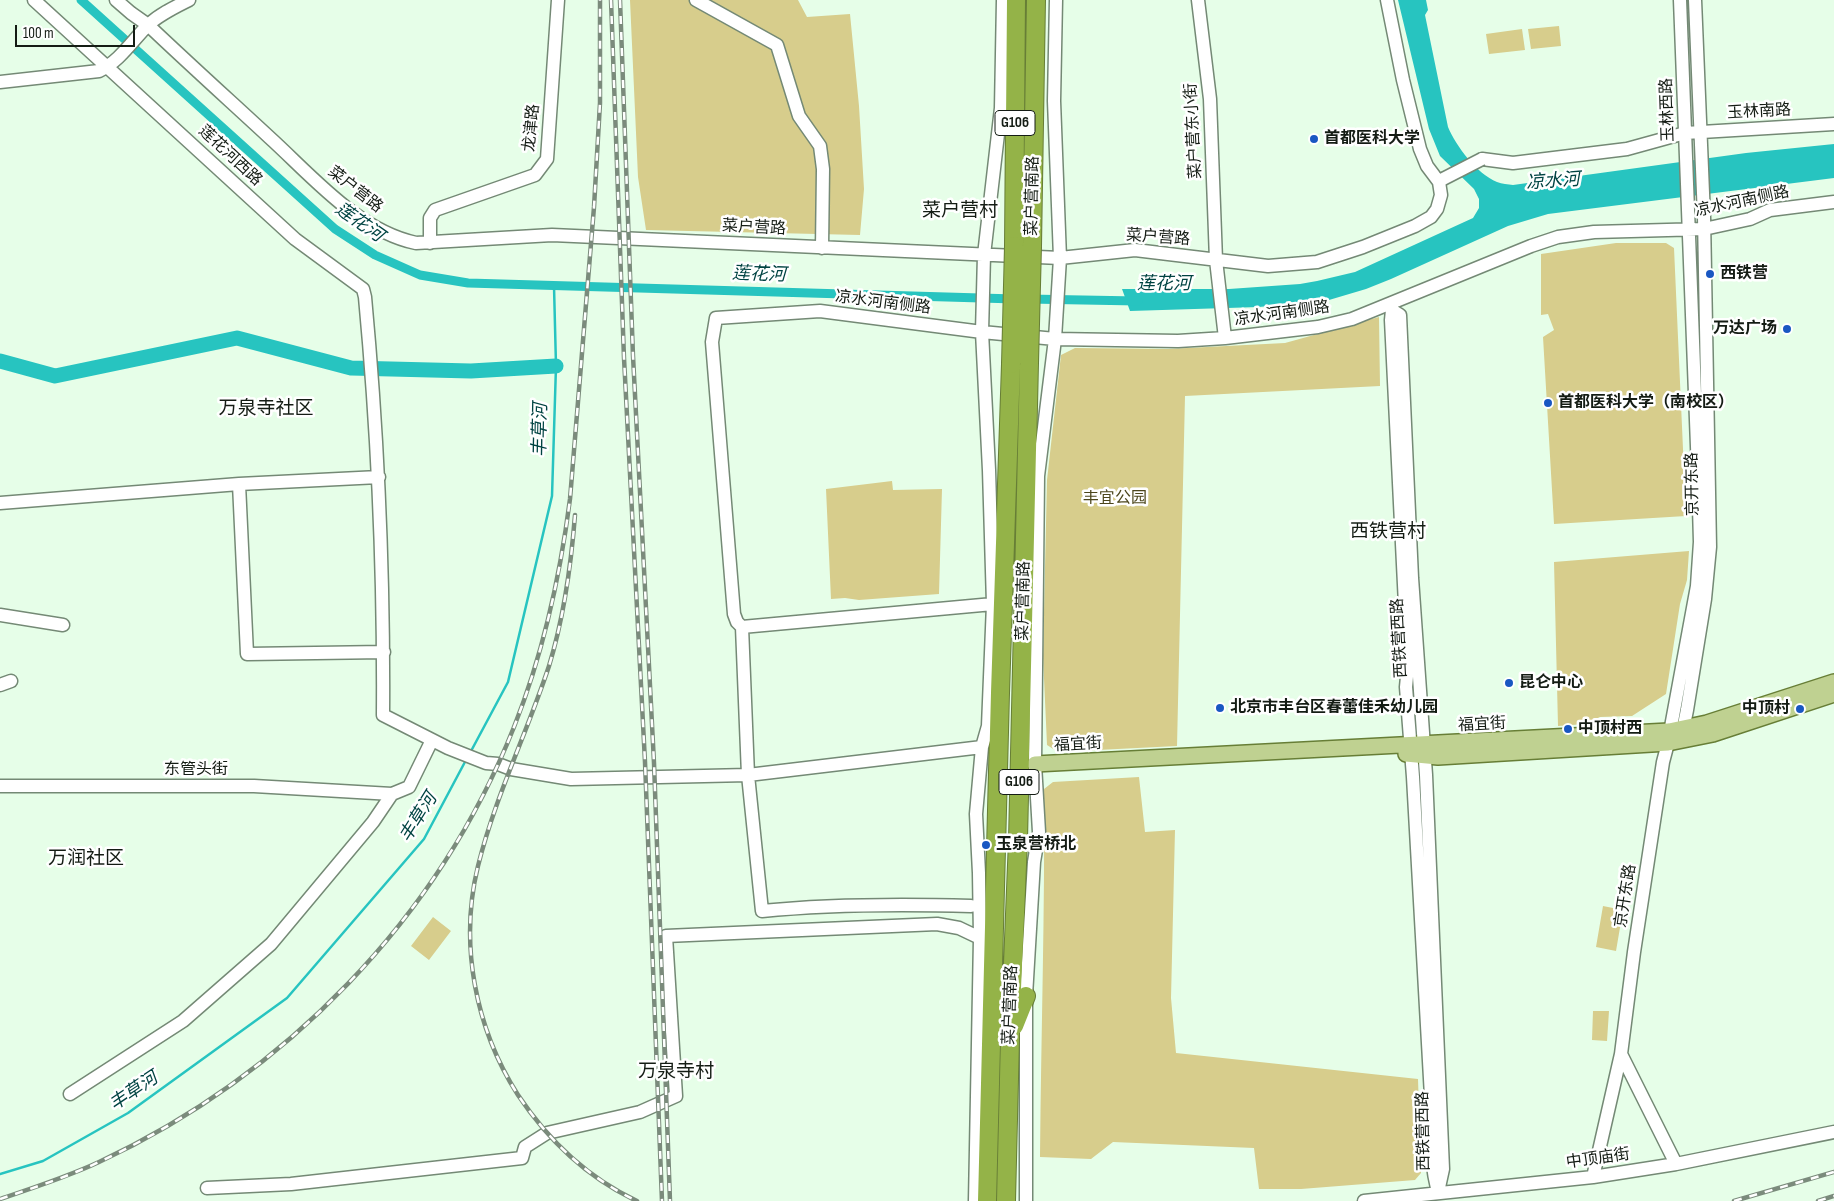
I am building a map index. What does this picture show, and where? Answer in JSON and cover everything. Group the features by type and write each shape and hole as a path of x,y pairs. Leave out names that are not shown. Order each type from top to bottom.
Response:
{"highway":[{"name":"菜户营南路","path":"1006,1201 1018,832 1029,363 1023,246 1016,0"},
{"name":"菜户营南路","path":"987,1201 1000,693 1011,364 1023,246 1036,0"},
{"path":"988,726 1000,693"},
{"path":"1010,1038 1026,996"}],"main road":[{"name":"福宜街","path":"1673,734 1834,682"},
{"name":"福宜街","path":"1035,769 1392,754 1417,750 1438,757 1673,734 1713,734 1834,694"}],"street":[{"name":"莲花河西路","path":"34,0 113,63 295,239 363,289 370,349 379,477 384,652 383,715 432,740"},
{"name":"菜户营路","path":"116,0 145,29 347,208 386,233 405,241 416,243 552,235 1060,258 1135,250 1268,266 1317,262 1363,247 1415,226 1431,217 1438,209 1441,181"},
{"path":"0,82 100,71 113,63 145,29 169,10 189,0"},
{"name":"龙津路","path":"430,243 430,218 435,210 535,175 546,159 558,0"},
{"path":"696,0 777,45 799,116 820,146 823,169 822,248"},
{"path":"984,255 1001,108 1004,0"},
{"name":"菜户营南路","path":"1026,1201 1026,996 1034,862 1039,832 1035,769 1038,476 1055,339 1060,258 1054,101 1056,0"},
{"name":"菜户营东小街","path":"1198,0 1210,99 1216,260 1226,338"},
{"path":"1387,0 1403,80 1420,149 1427,166 1441,181"},
{"name":"玉林西路","path":"1680,0 1689,225"},
{"name":"玉林西路","path":"1695,0 1704,223"},
{"name":"玉林南路","path":"1441,181 1482,158 1513,163 1627,150 1685,133 1834,124"},
{"name":"凉水河南侧路","path":"742,627 737,622 733,604 712,342 716,318 820,312 1055,339 1178,342 1226,338 1318,327 1352,319 1391,306 1531,246 1558,237 1594,232 1750,219 1770,210 1834,202"},
{"name":"京开东路","path":"1621,1054 1634,952 1663,762 1673,734 1705,599 1710,547 1704,223"},
{"name":"京开东路","path":"1673,734 1697,586 1699,549 1689,225"},
{"name":"菜户营南路","path":"975,1201 980,938 976,814 982,747 988,726 993,604 982,332 984,255"},
{"name":"西铁营西路","path":"1391,306 1400,314 1432,1114 1430,1134 1433,1170 1438,1192"},
{"path":"0,503 239,484 379,477"},
{"path":"239,484 247,654 384,652"},
{"path":"764,931 748,775 742,627 993,604"},
{"path":"0,615 63,625"},
{"path":"70,1094 183,1021 270,944 373,822 392,794 409,787 432,740 486,763 571,779 748,775 982,747"},
{"name":"东管头街","path":"0,786 254,786 392,794"},
{"path":"762,911 798,907 873,904 971,906"},
{"path":"208,1188 291,1184 522,1158 525,1147 547,1133 640,1112 676,1096 666,936 937,924 959,928 980,938"},
{"path":"1621,1054 1676,1164"},
{"path":"1593,1177 1621,1054"},
{"name":"中顶庙街","path":"1364,1201 1593,1177 1676,1164 1834,1132"}],"green space":[{"path":"630,0 798,0 807,17 850,14 859,106 864,189 860,235 646,230 638,177"},
{"path":"1559,26 1561,46 1531,49 1528,29"},
{"path":"1522,29 1525,50 1489,54 1486,34"},
{"path":"1616,243 1666,243 1674,248 1686,516 1554,524 1543,337 1554,330 1548,314 1541,315 1541,254"},
{"name":"丰宜公园","path":"1379,317 1380,386 1185,396 1177,746 1058,752 1047,745 1043,656 1047,480 1061,355 1075,348 1168,349 1285,343"},
{"path":"892,481 893,490 942,489 939,594 859,600 831,599 826,489"},
{"path":"1689,551 1687,580 1680,604 1666,694 1632,716 1600,717 1585,724 1558,726 1554,562"},
{"path":"1139,777 1145,832 1175,830 1171,998 1176,1053 1418,1079 1421,1173 1415,1180 1301,1189 1259,1189 1254,1148 1113,1142 1091,1159 1040,1157 1044,789 1053,782"},
{"path":"1603,906 1623,910 1616,951 1596,947"},
{"path":"433,917 451,931 429,960 411,946"},
{"path":"1593,1011 1609,1011 1607,1041 1592,1040"}],"water":[{"name":"凉水河","path":"1398,0 1426,0 1428,10 1425,15 1448,127 1468,159 1482,173 1497,182 1513,185 1746,153 1834,144 1834,178 1548,214 1508,226 1391,279 1329,300 1259,307 1130,311 1122,289 1229,289 1317,281 1355,272 1473,218 1479,208 1479,199 1474,189 1440,156 1429,129"}],"waterway":[{"name":"莲花河","path":"81,0 335,229 375,255 420,275 468,283 1015,299"},
{"name":"丰草河","path":"470,753 508,682 552,496 556,366 554,286"},
{"name":"莲花河","path":"1028,299 1138,301"},
{"path":"0,361 55,376 237,338 351,368 471,371 556,366"},
{"name":"丰草河","path":"0,1174 43,1161 128,1113 287,998 424,839 466,760"}],"railway":[{"path":"0,1199 50,1182 99,1162 167,1126 232,1084 292,1037 348,984 398,926 443,864 482,797 514,727 534,672 556,586 566,528 594,207 600,103 600,0"},
{"path":"611,0 624,358 645,762 662,1201"},
{"path":"620,0 633,356 654,763 670,1201"},
{"path":"575,515 566,591 554,648 540,691 493,815 478,866 472,895 471,955 481,1013 503,1069 518,1095 542,1127 570,1156 602,1181 637,1201"},
{"path":"1734,1201 1834,1172"},
{"path":"1818,1201 1834,1196"}],"place":[{"name":"首都医科大学","path":"1314,139"},
{"name":"西铁营","path":"1710,274"},
{"name":"万达广场","path":"1787,329"},
{"name":"首都医科大学（南校区）","path":"1548,403"},
{"name":"昆仑中心","path":"1509,683"},
{"name":"北京市丰台区春蕾佳禾幼儿园","path":"1220,708"},
{"name":"中顶村","path":"1800,709"},
{"name":"中顶村西","path":"1568,729"},
{"name":"玉泉营桥北","path":"986,845"}],"district":[{"name":"菜户营村","path":"960,211"},
{"name":"万泉寺社区","path":"266,409"},
{"name":"西铁营村","path":"1388,532"},
{"name":"万润社区","path":"86,859"},
{"name":"万泉寺村","path":"676,1072"}]}
